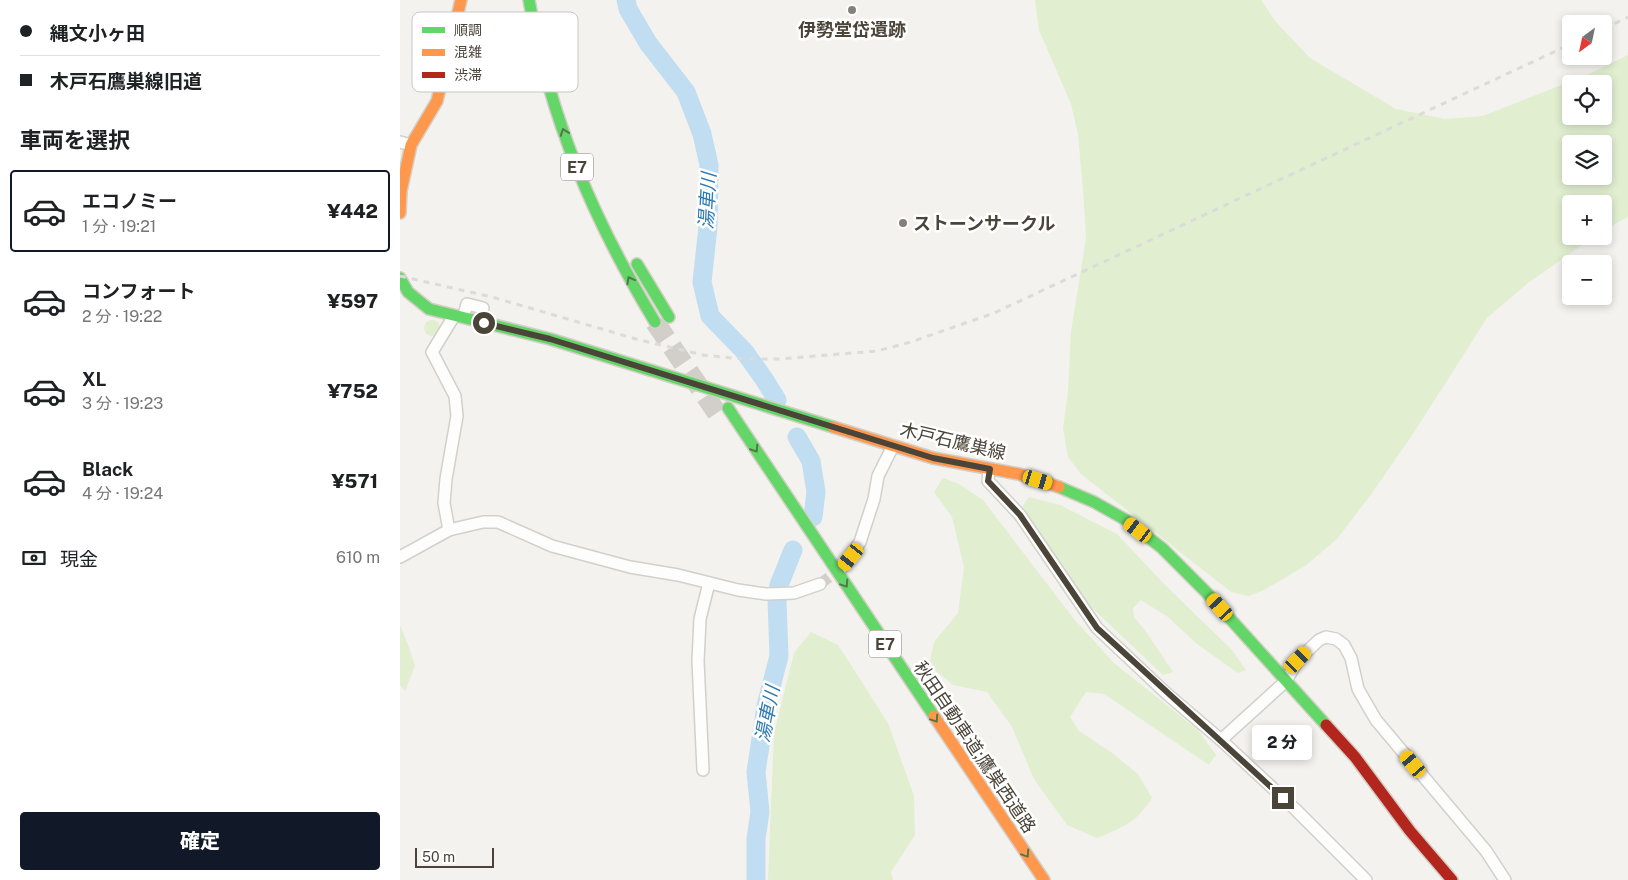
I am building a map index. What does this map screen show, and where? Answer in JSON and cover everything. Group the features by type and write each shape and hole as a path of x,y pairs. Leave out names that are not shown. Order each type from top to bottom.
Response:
{"main road":[{"path":"400,213 405,143 437,101 439,92"},
{"name":"E7","path":"550,92 578,171 616,253 655,322"},
{"path":"633,256 669,318"},
{"name":"木戸石鷹巣線","path":"400,278 402,285 418,302 429,309 550,339 933,458 1019,474 1057,486 1094,502 1126,520 1169,554 1206,592 1355,757 1410,832 1452,880"},
{"name":"秋田自動車道;鷹巣西道路","path":"728,408 794,510 1044,880"},
{"path":"822,571 834,587"},
{"name":"秋田自動車道;鷹巣西道路","path":"948,758 959,774"},
{"name":"秋田自動車道;鷹巣西道路","path":"970,790 1030,880"}],"street":[{"path":"465,311 467,304 483,308"},
{"path":"449,530 444,503 446,479 457,416 455,396 432,352 454,316"},
{"path":"843,567 860,542 874,499 878,476 893,446"},
{"path":"990,469 988,481 1020,515 1097,628 1296,810 1366,880"},
{"path":"400,556 449,530 484,522 498,522 552,546 630,567 678,575 738,590 766,594 794,593 820,584"},
{"path":"703,770 698,661 700,619 709,583"},
{"path":"1221,740 1286,681 1298,660 1319,640 1326,637 1336,639 1344,645 1351,658 1358,690 1376,720 1486,851 1505,880"}],"green space":[{"path":"1035,0 1261,0 1275,21 1310,58 1396,109 1445,119 1483,116 1562,85 1562,125 1612,125 1612,75 1586,75 1607,65 1612,65 1612,63 1628,55 1628,217 1612,226 1612,195 1562,195 1562,245 1582,245 1568,255 1562,255 1562,259 1528,283 1487,318 1411,437 1337,539 1305,566 1264,590 1249,596 1231,592 1081,474 1068,457 1063,429 1068,391 1071,332 1086,238 1078,134 1071,104 1039,30"},
{"path":"432,320 438,322 440,328 438,334 432,336 426,334 424,328 426,322"},
{"path":"943,478 959,484 983,500 1074,619 1114,663 1198,730 1216,755 1209,765 1104,694 1086,692 1070,717 1079,731 1112,753 1138,774 1152,798 1134,819 1122,827 1097,838 1067,825 1034,779 1012,727 987,692 953,685 929,665 934,642 958,613 964,567 952,517 934,492"},
{"path":"1029,497 1060,505 1117,534 1164,584 1232,650 1246,670 1238,673 1197,644 1168,617 1141,600 1133,608 1134,617 1173,672 1163,675 1088,604 1022,507"},
{"path":"400,625 415,666 405,691 400,685"},
{"path":"811,632 838,645 888,723 914,796 915,835 891,872 893,880 768,880 774,733 794,653"}],"waterway":[{"name":"湯車川","path":"626,0 628,9 648,43 686,92 702,134 709,165 708,227 702,282 710,316 744,351 777,400"},
{"name":"湯車川","path":"797,437 811,461 816,492 813,517"},
{"name":"湯車川","path":"756,880 756,839 760,812 756,772 766,706 779,656 777,601 779,585 793,550"}],"tunnel":[{"path":"655,322 717,413"},
{"path":"820,584 841,568"}],"railway":[{"path":"1612,25 1628,17"},
{"path":"400,276 492,297 636,339 703,355 742,359 780,359 877,351 911,342 994,313 1562,48"}],"traffic: fast":[{"path":"529,0 531,12"},
{"path":"551,92 562,127 593,206 612,245 655,322"},
{"path":"637,264 669,317"},
{"path":"400,278 408,292 429,309 550,339 833,427"},
{"path":"728,408 934,716"},
{"path":"1059,487 1094,502 1126,520 1162,548 1206,592 1326,725"}],"traffic: slow":[{"path":"458,12 461,0"},
{"path":"400,213 401,191 411,145 437,101 439,92"},
{"path":"833,427 933,458 1019,474 1059,487"},
{"path":"934,716 1044,880"}],"traffic: jam":[{"path":"1326,725 1355,757 1410,831 1452,880"}],"place":[{"name":"伊勢堂岱遺跡","path":"852,10"},
{"name":"ストーンサークル","path":"903,223"}],"route":[{"path":"484,323 550,339 911,452 990,469 988,481 1020,515 1097,628 1283,798"}]}
